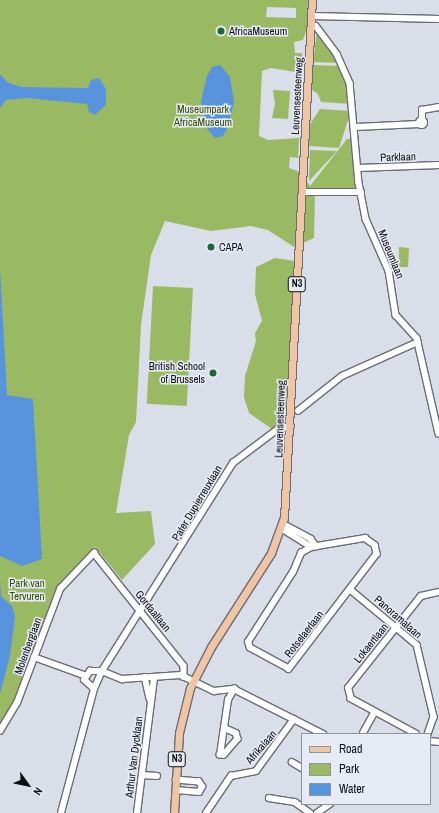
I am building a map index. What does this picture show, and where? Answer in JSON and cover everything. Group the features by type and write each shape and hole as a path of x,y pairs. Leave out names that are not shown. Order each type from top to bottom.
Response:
{"main road":[{"name":"Leuvensesteenweg","path":"174,813 181,721 192,681 271,553 282,526 291,426 312,0"}],"street":[{"path":"312,16 439,19"},
{"name":"Museumlaan","path":"316,26 347,75 356,129 358,168 366,219 394,288 396,315 415,334 418,342 439,434"},
{"path":"356,129 421,122 422,110 439,107"},
{"name":"Parklaan","path":"358,168 439,165"},
{"path":"303,192 361,192"},
{"path":"298,411 342,376 418,342"},
{"name":"Pater Dupierreuxlaan","path":"62,813 94,689 102,671 142,613 233,463 278,429 291,426"},
{"path":"282,526 314,546"},
{"name":"Rotselaerlaan","path":"361,538 375,545 376,558 289,669 250,648 249,639 293,572 301,553 314,546 361,538"},
{"name":"Gordaallaan","path":"94,553 184,666 184,676"},
{"name":"Molenberglaan","path":"0,731 14,709 60,589 94,553"},
{"name":"Panoramalaan","path":"351,590 417,645 434,717 428,733"},
{"name":"Lokaertlaan","path":"414,733 374,713 351,699 348,688 421,596 439,592"},
{"path":"34,657 84,676"},
{"path":"84,676 90,671 102,671 122,679 184,676 192,681 217,691 228,700"},
{"path":"84,676 84,683 94,689"},
{"name":"Arthur Van Dycklaan","path":"145,677 151,704"},
{"name":"Arthur Van Dycklaan","path":"137,813 154,678"},
{"path":"217,691 234,689 321,733"},
{"path":"227,729 236,733 238,739 224,755 220,755 218,753 227,729 228,700 234,689"},
{"path":"363,733 374,713"},
{"name":"Afrikalaan","path":"206,813 231,776 256,771 294,719"},
{"path":"292,762 301,767"},
{"path":"142,775 157,776"},
{"path":"176,780 199,782 202,787 199,792 176,790"},
{"path":"269,798 295,802 310,813"},
{"path":"317,813 329,805"}],"green space":[{"path":"0,0 308,0 307,28 303,40 294,42 295,53 302,53 302,73 271,68 262,71 259,136 268,140 299,138 298,158 290,157 289,168 300,172 310,186 347,139 354,139 358,185 356,190 315,191 314,238 294,247 268,230 251,226 211,231 165,221 151,255 141,325 136,422 129,435 116,513 151,511 155,544 122,580 95,547 57,588 13,708 0,728","holes":["267,7 296,8 296,18 266,17"]},
{"path":"317,31 330,49 339,63 313,62"},
{"path":"313,65 341,66 351,104 321,102 318,94 312,90"},
{"path":"273,90 290,91 288,119 272,118 275,104"},
{"path":"320,109 351,111 339,148 309,146 310,124"},
{"path":"310,150 337,151 309,181"},
{"path":"399,247 409,248 408,267 399,267"},
{"path":"275,258 295,261 286,407 282,421 272,429 249,413 244,397 245,376 256,341 255,333 262,321 255,294 256,267"},
{"path":"153,286 193,288 187,406 147,404"}],"water":[{"path":"220,65 230,77 234,102 228,127 223,136 215,138 205,126 201,101 207,76 212,67"},
{"path":"0,74 7,82 21,87 88,88 91,80 99,78 106,89 106,105 95,115 89,112 87,104 27,98 6,100 0,108"},
{"path":"0,268 7,395 33,399 42,559 22,566 0,556"},
{"path":"0,578 1,596 12,606 15,616 10,656 0,694"}],"place":[{"name":"AfricaMuseum","path":"221,31"},
{"name":"CAPA","path":"211,247"},
{"name":"British School of Brussels","path":"213,373"}],"park label":[{"name":"Museumpark AfricaMuseum","path":"203,116"},
{"name":"Park van Tervuren","path":"27,590"}]}
